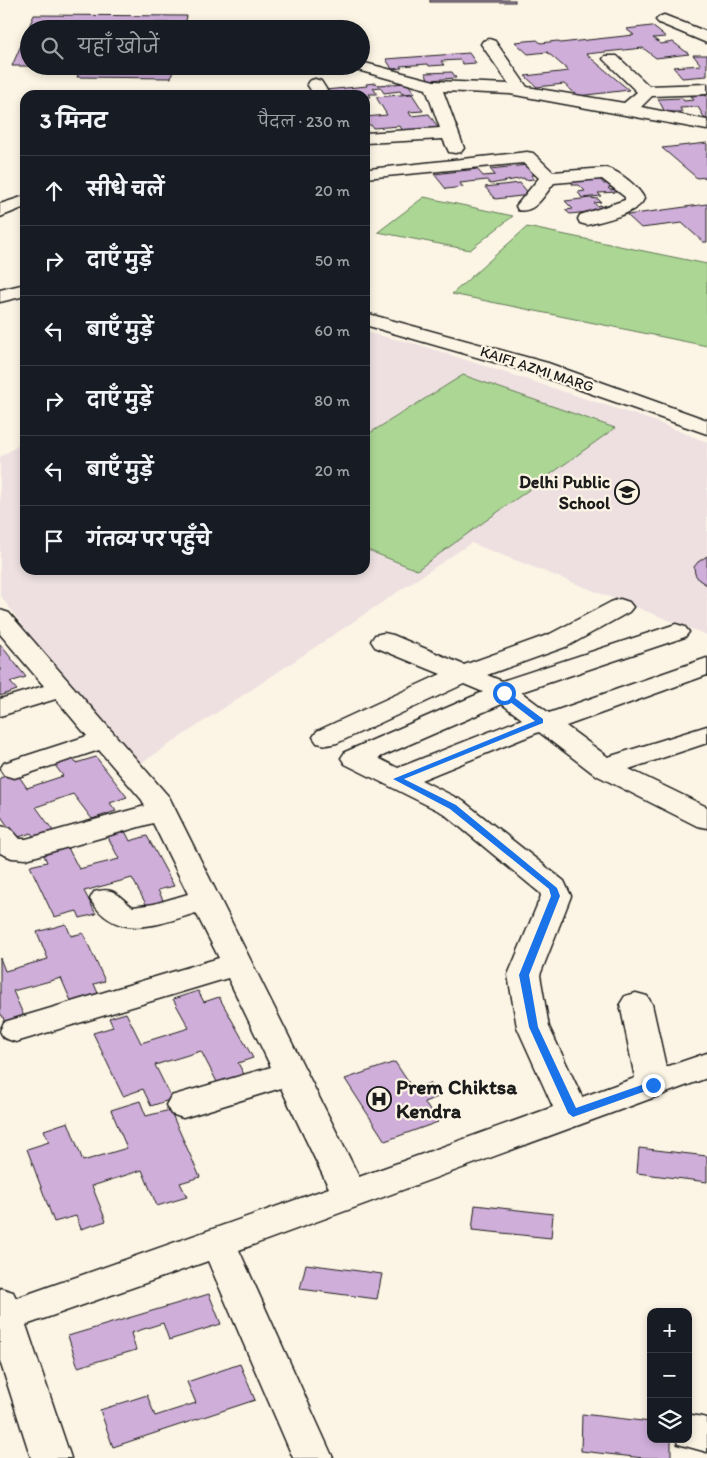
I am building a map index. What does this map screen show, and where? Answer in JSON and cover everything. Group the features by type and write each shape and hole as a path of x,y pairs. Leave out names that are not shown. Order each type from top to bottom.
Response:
{"street":[{"path":"664,20 707,38"},
{"path":"489,44 522,90"},
{"path":"611,59 645,91 707,89"},
{"path":"370,69 433,86 522,90 695,119"},
{"path":"433,86 457,154"},
{"path":"627,109 644,96 645,91"},
{"path":"370,138 449,132"},
{"path":"370,169 484,156 518,148"},
{"path":"370,168 457,154 527,157 549,178"},
{"path":"525,206 549,178 606,173 633,194 635,198 634,203 629,206 587,219"},
{"path":"0,213 20,203"},
{"path":"0,213 20,219"},
{"path":"0,296 20,291"},
{"path":"370,304 486,334 568,360 707,409"},
{"name":"KAIFI AZMI MARG","path":"370,320 540,368 707,426"},
{"path":"327,737 464,674 559,640 620,607"},
{"path":"0,620 155,797 350,1194"},
{"path":"573,1113 534,1027 524,975 556,896 553,888 453,807 355,758 502,692 676,632"},
{"path":"384,641 502,692 604,768 707,819"},
{"path":"398,779 542,723 707,666"},
{"path":"0,708 61,689"},
{"path":"604,768 707,734"},
{"path":"14,769 105,739"},
{"path":"0,835 12,848 26,849 162,811"},
{"path":"105,899 120,913 129,917 151,915 206,899"},
{"path":"16,1030 237,964"},
{"path":"636,1004 653,1085"},
{"path":"51,1458 2,1312 33,1308 218,1243 573,1113 706,1067"},
{"path":"183,1105 291,1074"},
{"path":"218,1243 313,1458"}],"shaded area":[{"path":"370,333 417,344 654,421 707,442 707,635 471,543 131,770 0,595 0,457 20,444 20,575 370,575"}],"green space":[{"path":"424,197 513,216 470,250 378,232"},
{"path":"527,227 707,264 707,346 452,294"},
{"path":"463,375 615,428 417,570 370,551 370,433"}],"building":[{"path":"430,0 515,0 515,2 430,2"},
{"path":"34,15 187,16 186,20 32,20"},
{"path":"652,26 666,37 653,38 661,44 673,42 689,54 656,58 643,48 586,54 629,90 578,96 564,84 537,87 525,76 569,71 547,52 528,54 515,42 537,40 541,43 557,41 560,43 634,35 626,29"},
{"path":"20,47 20,66 12,66"},
{"path":"469,53 476,63 463,64 460,60 441,61 444,65 400,66 402,68 392,69 386,59"},
{"path":"693,55 707,55 707,76 682,78 673,67 701,65"},
{"path":"452,72 456,78 429,80 425,73"},
{"path":"78,75 172,75 171,78 77,77"},
{"path":"407,83 415,93 402,94 400,91 384,93 380,87 373,88 377,94 370,94 370,90 325,90 367,86 366,84"},
{"path":"412,94 423,111 409,112 411,116 429,114 441,132 404,133 400,126 373,128 370,125 370,117 387,115 376,97"},
{"path":"707,95 707,122 698,107 680,108 682,112 665,112 658,99 682,98 684,101 694,100 691,96"},
{"path":"707,143 707,177 697,178 662,148"},
{"path":"527,165 535,175 531,175 534,179 525,180 524,178 490,184 487,180 460,183 463,187 446,189 434,174 477,169 483,176 495,175 490,169"},
{"path":"599,178 604,184 612,183 615,187 608,188 610,190 617,189 619,192 598,193 601,196 582,198 578,192 585,191 579,185 573,185 570,180"},
{"path":"520,183 530,195 495,199 485,187"},
{"path":"598,199 601,202 594,203 597,206 601,205 606,210 570,214 565,210 573,209 565,201"},
{"path":"707,204 707,242 703,242 682,223 641,228 627,215"},
{"path":"707,556 707,585 699,580 695,574 694,567"},
{"path":"0,644 26,677 10,682 17,690 0,696"},
{"path":"69,755 76,763 96,757 127,797 110,803 116,811 92,819 73,794 36,807 54,832 35,839 31,833 16,838 0,815 0,778 16,772 27,788 63,776 51,760"},
{"path":"124,829 130,841 147,836 174,886 158,890 164,902 147,906 132,878 84,891 96,914 80,918 77,911 54,917 30,866 47,862 43,853 67,846 79,869 119,859 106,833"},
{"path":"66,924 71,936 83,933 105,981 94,984 101,1000 74,1008 61,978 13,991 26,1021 7,1027 2,1015 0,1015 0,958 5,971 48,959 37,932"},
{"path":"198,991 204,1002 219,997 253,1058 238,1063 245,1076 218,1084 201,1051 155,1065 172,1099 151,1106 143,1089 123,1096 93,1033 113,1027 109,1018 126,1013 141,1043 189,1028 173,999"},
{"path":"395,1062 413,1089 429,1083 438,1097 424,1102 438,1122 385,1141 345,1079"},
{"path":"140,1101 146,1116 170,1110 200,1177 180,1183 187,1197 157,1206 142,1170 92,1186 106,1221 81,1229 76,1216 54,1222 27,1149 49,1142 44,1130 68,1122 83,1161 127,1148 111,1110"},
{"path":"639,1148 707,1156 707,1182 637,1173"},
{"path":"475,1205 553,1214 551,1238 472,1230"},
{"path":"306,1264 382,1274 377,1299 300,1289"},
{"path":"209,1294 221,1324 169,1340 163,1323 131,1333 136,1350 78,1367 68,1336"},
{"path":"240,1364 255,1400 113,1447 100,1410 147,1395 155,1416 196,1403 187,1382"},
{"path":"582,1414 647,1422 647,1443 671,1443 671,1458 643,1458 581,1451"}],"place":[{"name":"Delhi Public School","path":"627,492"},
{"name":"Prem Chiktsa Kendra","path":"379,1099"}],"route":[{"path":"504,693 540,721 398,779 453,807 553,888 556,896 524,975 534,1027 573,1113 653,1085"}]}
